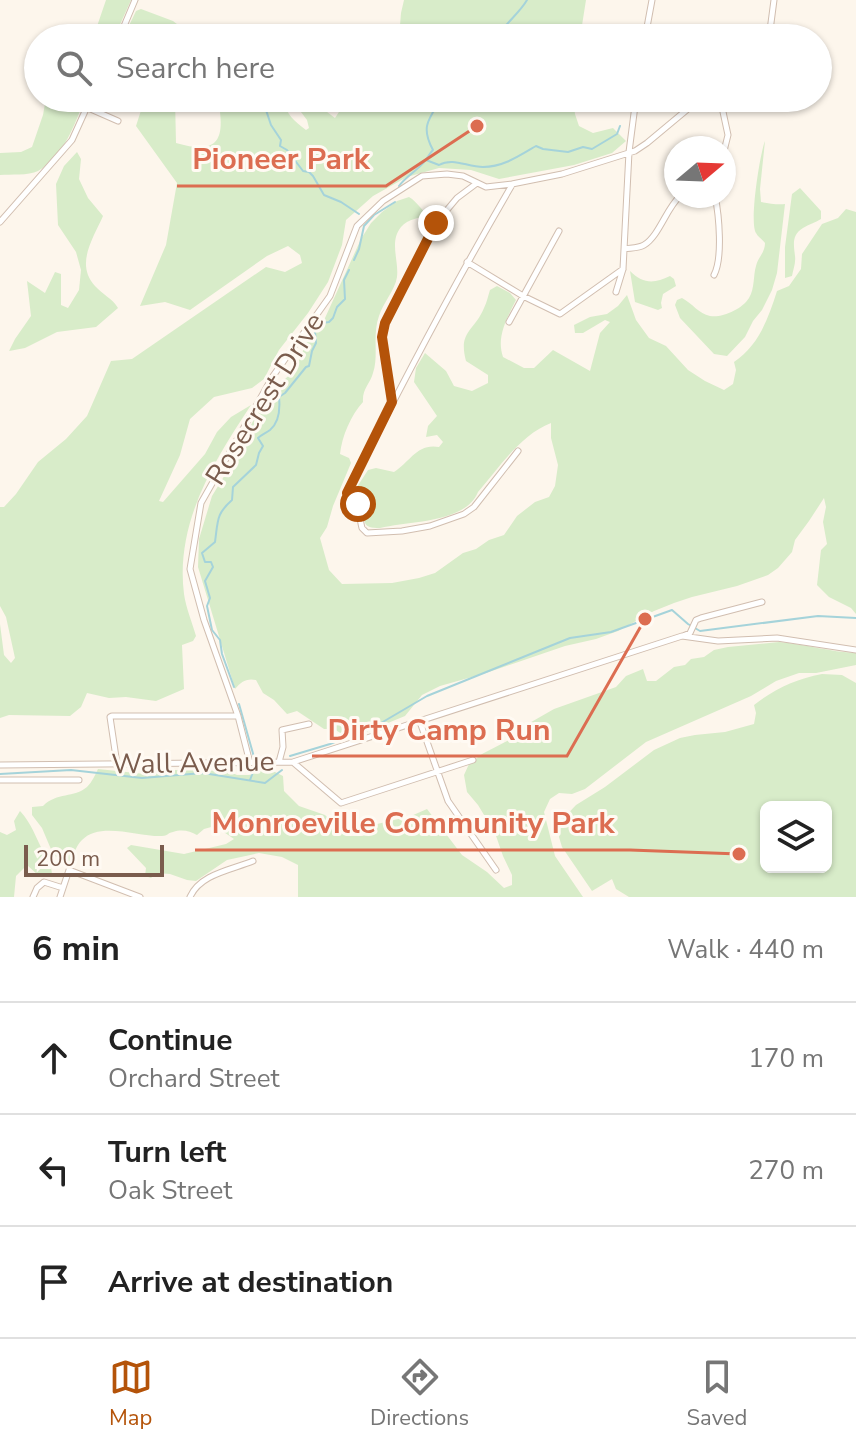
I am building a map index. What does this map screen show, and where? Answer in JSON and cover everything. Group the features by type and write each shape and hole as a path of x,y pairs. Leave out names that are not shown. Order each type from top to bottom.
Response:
{"street":[{"path":"125,24 135,0"},
{"path":"648,24 652,0"},
{"path":"771,24 774,0"},
{"path":"0,222 72,140 84,112"},
{"path":"97,112 118,121"},
{"path":"616,292 623,269 634,112"},
{"path":"629,152 647,143 684,112"},
{"path":"723,112 728,136"},
{"name":"Rosecrest Drive","path":"250,763 238,716 204,620 190,569 201,503 273,376 330,296 357,226 383,201 422,176 463,176 486,187 512,184 562,174 629,152"},
{"path":"392,402 382,337 385,323 436,223 457,198 477,183"},
{"path":"512,184 392,402 347,493 358,504 362,528 367,533 440,523 474,507 518,451"},
{"path":"625,249 643,247 652,238 669,208"},
{"path":"714,275 719,267 717,208"},
{"path":"509,322 559,231"},
{"path":"467,262 560,314 623,269"},
{"path":"682,636 690,633 696,620 762,602"},
{"name":"Wall Avenue","path":"0,765 293,762 682,636 718,641 777,638 856,650"},
{"path":"117,764 110,717 238,716"},
{"path":"420,722 448,801 496,870"},
{"path":"279,762 283,747 282,730 309,724"},
{"path":"293,762 341,803 473,760"},
{"path":"0,780 79,780"},
{"path":"190,897 200,882 253,861"},
{"path":"60,897 69,870 122,894 140,897"},
{"path":"33,897 44,882 63,888"}],"green space":[{"path":"106,0 131,0 120,24 98,24"},
{"path":"404,0 586,0 582,24 400,24"},
{"path":"141,9 177,24 130,24 136,11"},
{"path":"44,112 79,112 68,139 47,165 24,174 0,175 0,153 21,152 32,147"},
{"path":"140,112 175,112 176,143 203,147 211,145 220,133 220,112 288,112 306,130 309,128 307,120 301,112 327,112 335,118 339,112 575,112 579,126 593,133 613,128 626,141 612,153 574,165 499,179 471,170 439,168 407,177 373,196 346,220 342,245 328,282 308,313 279,350 264,379 252,388 214,397 190,419 180,455 159,501 163,502 205,454 217,432 231,417 251,405 211,471 191,518 185,542 184,594 196,636 193,641 182,645 184,689 156,701 109,698 87,693 81,707 70,716 9,715 0,718 0,624 4,655 11,663 15,658 6,617 0,606 0,507 4,507 16,494 38,462 87,416 111,361 132,359 266,267 285,272 302,263 300,255 288,246 267,256 190,310 165,302 140,306 166,245 177,183 136,126"},
{"path":"765,141 761,202 785,204 777,273 762,310 745,337 727,356 714,354 680,318 675,305 682,298 702,313 715,316 737,309 749,298 757,263 765,246 754,227 754,203"},
{"path":"77,152 81,159 79,179 88,198 103,216 88,251 86,269 95,286 118,308 96,327 57,332 25,348 9,351 31,316 27,281 45,293 55,272 61,274 61,305 68,308 79,290 81,270 76,252 58,225 56,184 64,166"},
{"path":"800,188 821,211 821,219 797,234 792,276 785,278 785,247 792,194"},
{"path":"409,197 430,216 407,222 397,233 397,277 377,323 373,373 341,447 340,454 349,458 351,463 320,538 329,570 342,584 392,583 435,573 463,553 504,535 517,516 535,502 549,497 555,486 558,465 551,438 551,423 529,435 462,510 435,519 380,528 365,523 357,487 368,470 376,468 394,472 419,451 439,447 443,442 437,435 426,437 428,426 437,416 414,382 416,368 425,353 446,371 454,386 472,391 488,383 488,375 466,361 464,343 484,308 490,290 497,286 516,300 504,328 501,350 503,357 524,368 534,368 553,350 590,371 600,333 610,322 605,320 583,333 575,333 574,325 590,317 607,314 627,295 636,320 649,338 666,346 688,370 724,390 733,384 734,362 756,339 777,291 789,286 801,269 802,254 822,224 838,218 846,209 856,212 856,614 851,608 829,597 817,585 821,550 827,544 823,522 824,498 795,540 792,552 768,575 674,603 596,639 440,686 422,695 405,716 356,736 324,729 297,711 287,714 263,693 256,680 244,681 235,689 198,567 199,539 212,496 254,419 275,388 295,370 307,341 325,318 371,223 397,201"},
{"path":"630,271 649,281 670,276 674,279 676,286 663,294 662,308 658,310 635,302"},
{"path":"779,642 856,653 856,665 799,673 776,681 751,696 646,742 585,789 572,794 559,793 550,799 544,812 555,856 583,897 298,897 298,865 282,857 259,853 227,860 196,881 156,873 151,878 145,876 146,868 127,848 131,845 184,854 226,844 234,839 215,826 197,835 183,831 165,836 99,832 82,840 70,862 62,862 53,854 42,828 32,815 32,807 43,806 87,787 98,769 145,774 173,770 228,771 249,775 273,771 283,776 284,791 299,806 325,815 346,836 373,833 377,824 427,809 462,855 504,888 512,885 512,875 495,833 467,792 464,775 469,764 517,736 526,725 554,709 616,687 626,676 643,669 647,681 656,681 674,667 704,657 714,650"},
{"path":"822,674 842,675 856,683 856,897 629,897 616,889 612,879 592,891 562,847 559,837 561,821 576,805 654,750 680,738 725,732 754,724 754,705 795,682"},
{"path":"20,811 48,860 52,876 38,875 27,865 16,876 14,897 0,897 0,832 7,835 16,830 14,821"}],"waterway":[{"path":"508,24 527,0"},
{"path":"267,112 281,140 280,146 287,150 303,171 313,176 324,195 359,214"},
{"path":"399,186 433,150 427,129 433,112"},
{"path":"426,160 439,165 455,162 490,167 536,146 568,152 583,147 592,149 617,134 620,126"},
{"path":"354,260 364,226 374,215 395,202"},
{"path":"234,687 220,640 212,630 207,606 210,598 205,581 213,567 211,562 205,562 202,553 215,542 219,518 232,500 233,487 256,465 263,446 258,438 276,423 279,397 309,366 316,343 315,332 322,323 333,318 337,307 345,299 344,280 349,270"},
{"path":"290,756 381,723 427,696 570,638 611,632 672,610 700,631 818,616 856,618"},
{"path":"239,704 254,757"},
{"path":"250,780 255,767"},
{"path":"0,774 71,770 142,778 203,773 265,783 282,770"}],"place":[{"name":"Pioneer Park","path":"477,126"},
{"name":"Dirty Camp Run","path":"645,619"},
{"name":"Monroeville Community Park","path":"739,854"}],"route":[{"path":"358,504 347,493 392,402 382,337 385,323 436,223"}]}
